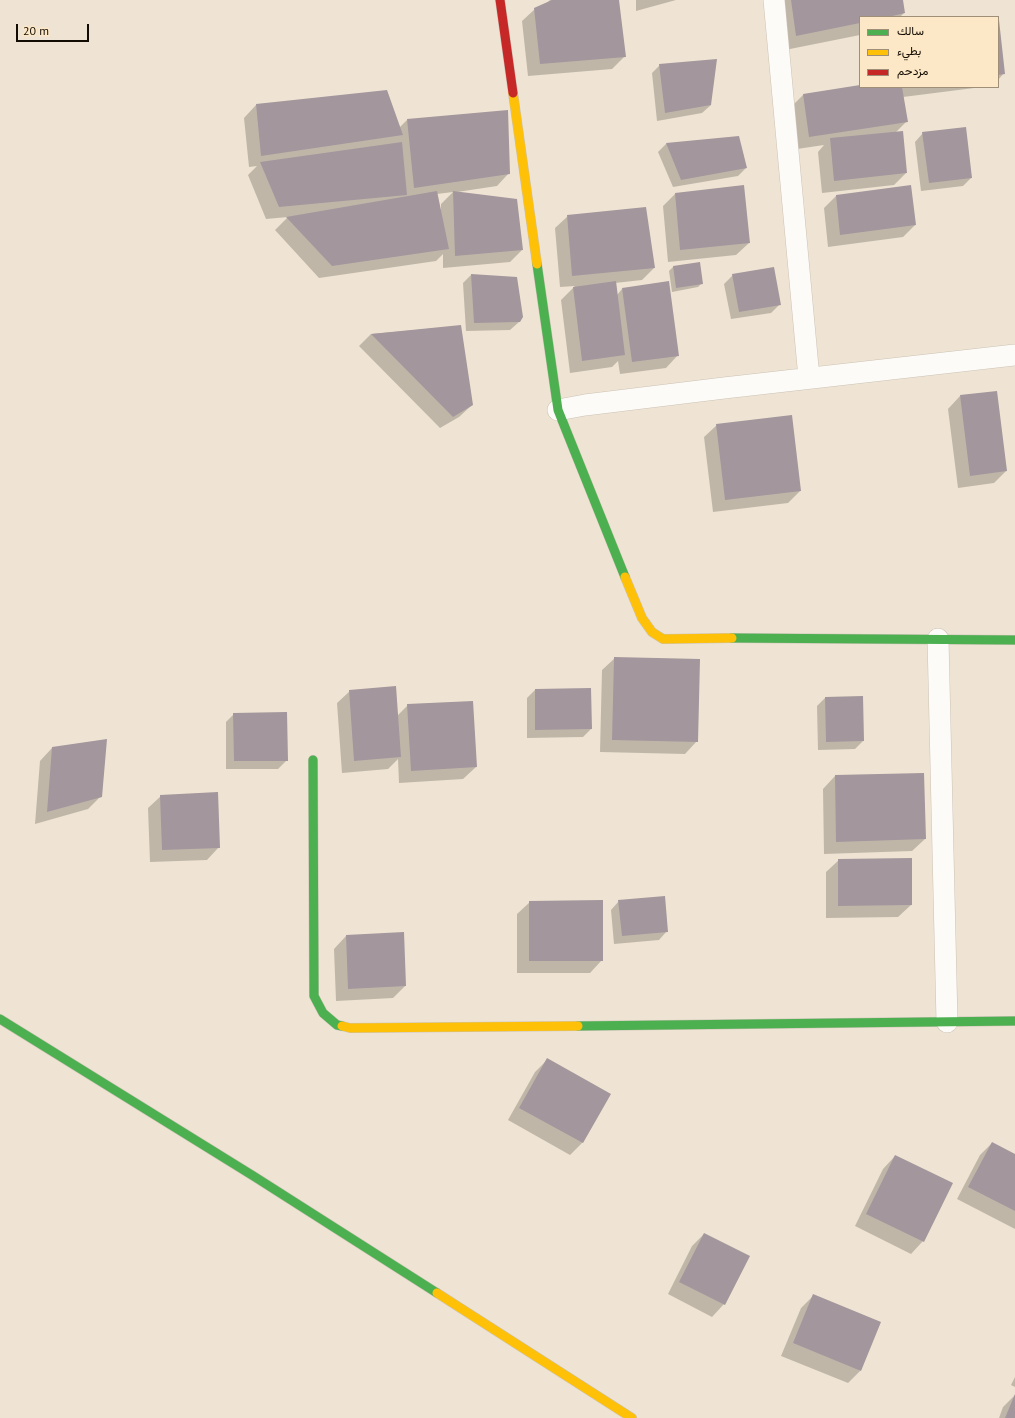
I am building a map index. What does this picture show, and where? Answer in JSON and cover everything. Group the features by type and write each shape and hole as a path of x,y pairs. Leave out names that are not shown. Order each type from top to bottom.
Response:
{"street":[{"path":"500,0 558,410 642,618 652,632 663,639 790,638 1015,640"},
{"path":"774,0 810,378"},
{"path":"558,410 585,405 1015,355"},
{"path":"938,639 947,1022"},
{"path":"313,760 314,996 323,1013 337,1025 350,1028 1015,1021"},
{"path":"0,1019 256,1176 632,1418"}],"building":[{"path":"552,0 619,0 626,57 540,64 534,8"},
{"path":"791,0 903,0 905,13 892,16 859,16 859,23 796,36"},
{"path":"999,20 1005,74 999,75"},
{"path":"717,59 711,105 665,113 659,64"},
{"path":"859,85 859,88 902,88 908,122 809,137 803,94"},
{"path":"387,90 403,135 261,156 256,104"},
{"path":"508,110 510,174 414,188 407,119"},
{"path":"966,127 972,178 929,183 922,132"},
{"path":"903,131 907,173 834,181 830,138"},
{"path":"739,136 747,168 681,180 666,143"},
{"path":"402,142 407,195 279,207 260,162"},
{"path":"744,185 750,243 680,250 675,193"},
{"path":"911,185 916,225 840,235 836,195"},
{"path":"437,191 449,249 332,266 286,217"},
{"path":"453,191 517,199 523,250 455,256"},
{"path":"646,207 655,268 572,276 567,215"},
{"path":"700,262 703,284 676,288 673,266"},
{"path":"774,267 781,305 739,312 732,274"},
{"path":"471,274 517,277 523,317 520,322 474,323"},
{"path":"616,281 625,355 582,361 573,287"},
{"path":"669,281 679,356 632,362 622,288"},
{"path":"461,325 473,405 453,417 371,334"},
{"path":"997,391 1007,471 970,476 960,395"},
{"path":"792,415 801,491 725,500 716,424"},
{"path":"614,657 700,659 698,742 612,740"},
{"path":"396,686 401,757 354,761 349,690"},
{"path":"591,688 592,729 535,730 535,689"},
{"path":"863,696 864,741 826,742 825,697"},
{"path":"473,701 477,767 411,771 407,704"},
{"path":"287,712 288,761 234,761 233,713"},
{"path":"107,739 102,797 47,812 52,747"},
{"path":"924,773 926,839 836,842 835,775"},
{"path":"218,792 220,848 162,850 160,795"},
{"path":"912,858 912,905 838,906 838,859"},
{"path":"665,896 668,932 622,936 618,900"},
{"path":"603,900 603,961 529,961 529,901"},
{"path":"404,932 406,986 348,989 346,935"},
{"path":"547,1058 611,1094 583,1143 519,1108"},
{"path":"992,1142 1015,1154 1015,1211 968,1187"},
{"path":"895,1155 953,1183 924,1242 866,1214"},
{"path":"704,1233 750,1256 725,1305 679,1282"},
{"path":"813,1294 881,1322 861,1371 793,1343"},
{"path":"1015,1394 1015,1418 1005,1418"}],"traffic: fast":[{"path":"537,264 558,410 625,577"},
{"path":"732,638 1015,640"},
{"path":"313,760 314,996 323,1013 337,1025 342,1026"},
{"path":"0,1019 255,1177 437,1293"},
{"path":"578,1026 1015,1021"}],"traffic: slow":[{"path":"513,93 537,264"},
{"path":"625,577 642,618 652,632 663,639 732,638"},
{"path":"342,1026 350,1028 578,1026"},
{"path":"437,1293 632,1418"}],"traffic: jam":[{"path":"500,0 513,93"}]}
